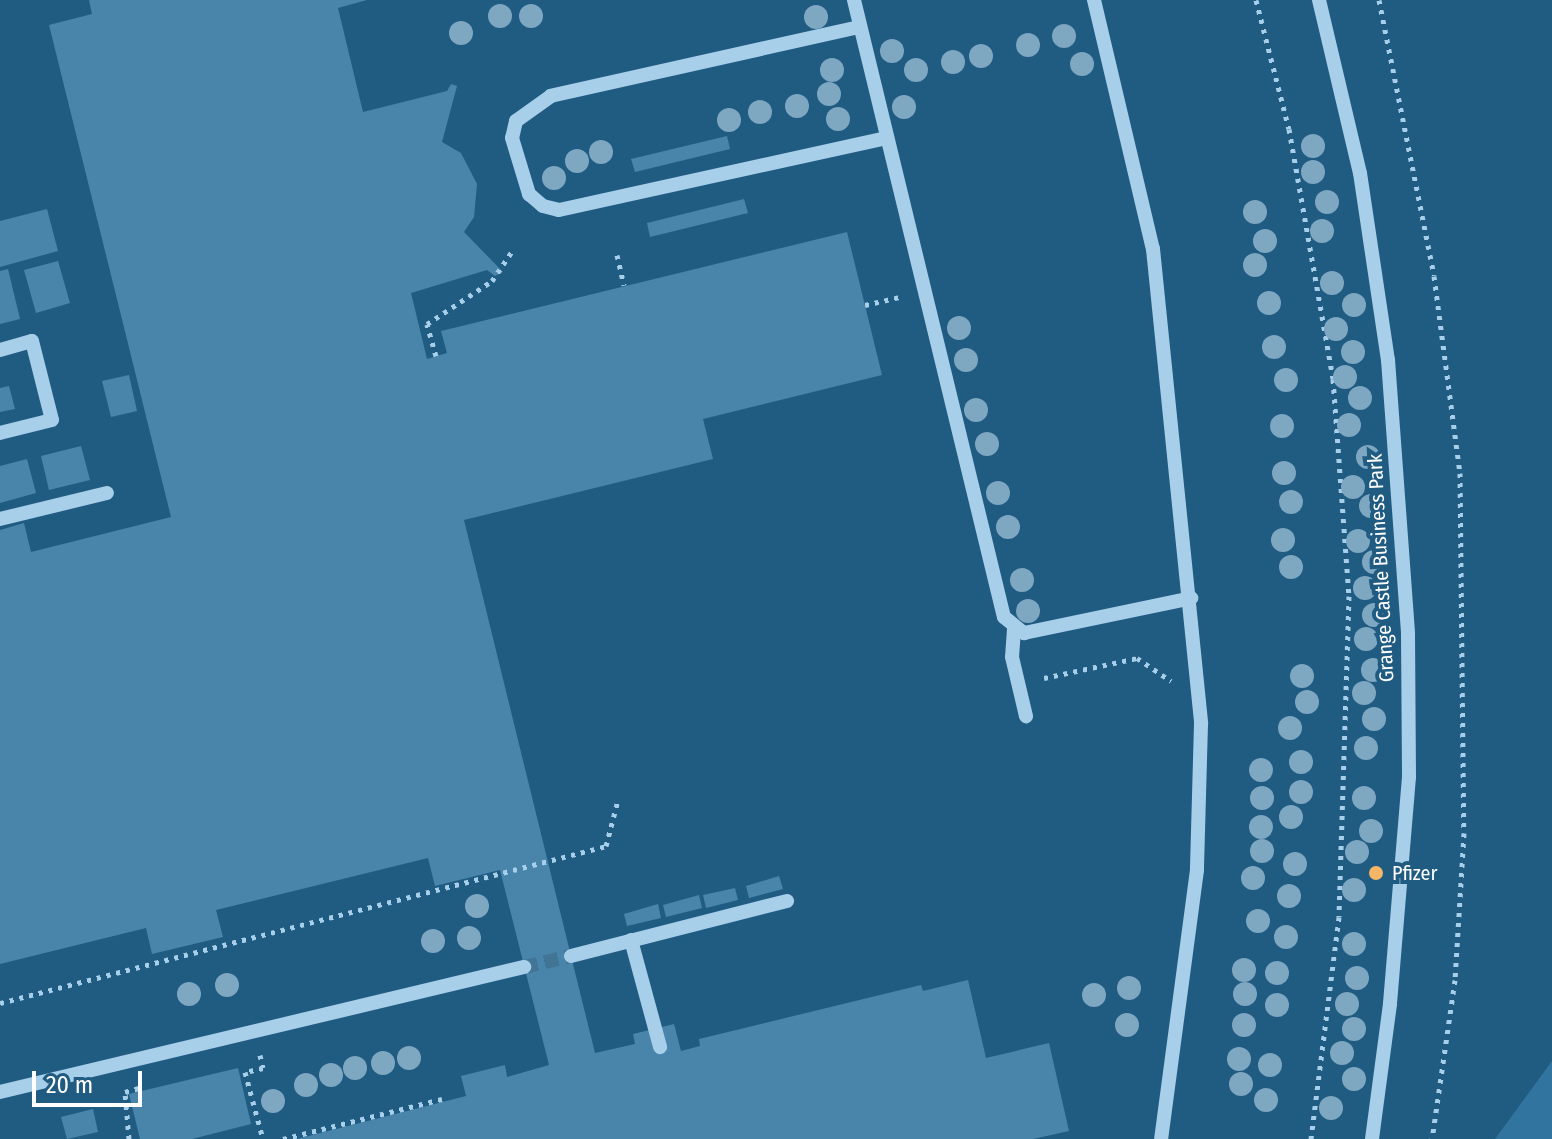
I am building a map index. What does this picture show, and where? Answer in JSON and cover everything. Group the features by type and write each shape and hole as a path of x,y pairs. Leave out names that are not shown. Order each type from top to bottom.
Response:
{"street":[{"path":"854,0 1004,617 1014,629 1024,633 1191,598"},
{"path":"1094,0 1153,249 1191,598 1200,811 1161,1139"},
{"name":"Grange Castle Business Park","path":"1319,0 1360,173 1388,360 1408,633 1409,777 1390,1004 1372,1139"},
{"path":"859,27 551,96 516,121 512,138 529,194 543,206 559,210 887,138"},
{"path":"0,350 32,341 52,420 0,433"},
{"path":"0,519 107,493"},
{"path":"1014,629 1012,657 1026,716"},
{"path":"571,956 787,901"},
{"path":"631,940 660,1047"},
{"path":"0,1092 524,967"}],"path":[{"path":"1256,0 1289,129 1333,379 1349,596 1339,917 1311,1139"},
{"path":"1379,0 1434,276 1460,473 1464,833 1455,980 1432,1139"},
{"path":"436,356 427,324 492,281 513,250"},
{"path":"617,255 624,285"},
{"path":"900,281 907,311"},
{"path":"865,305 903,296"},
{"path":"1021,696 1042,679 1137,658 1162,671 1175,694"},
{"path":"0,1003 606,846 618,800"},
{"path":"261,1060 263,1068 245,1072 263,1139"},
{"path":"129,1139 125,1092 134,1090"},
{"path":"283,1139 442,1099"}],"shaded area":[{"path":"1552,1061 1552,1139 1495,1139"}],"building":[{"path":"89,0 367,0 338,8 363,112 447,91 451,84 457,86 442,142 461,153 477,184 474,217 464,232 503,272 495,276 487,270 411,293 427,359 447,353 441,331 847,232 882,375 703,419 713,459 464,520 571,956 595,1053 635,1044 633,1034 674,1024 681,1051 700,1046 699,1039 921,985 923,991 968,980 986,1058 1049,1043 1069,1131 1033,1139 297,1139 466,1096 461,1076 505,1065 507,1077 549,1065 500,870 435,886 428,858 216,910 223,937 152,954 146,928 0,964 0,530 24,523 31,552 171,517 49,25 92,14"},
{"path":"727,136 730,149 635,172 631,159"},
{"path":"744,199 748,213 650,237 647,223"},
{"path":"47,209 58,251 0,267 0,221"},
{"path":"58,261 70,303 36,313 24,270"},
{"path":"8,269 20,319 0,324 0,271"},
{"path":"129,375 137,411 111,417 102,381"},
{"path":"9,386 15,409 0,412 0,388"},
{"path":"81,446 90,480 49,490 41,456"},
{"path":"27,459 36,493 0,503 0,466"},
{"path":"779,876 783,889 749,898 746,886"},
{"path":"735,888 738,900 706,908 703,895"},
{"path":"699,895 702,908 666,917 663,905"},
{"path":"658,904 661,918 627,926 624,914"},
{"path":"238,1068 251,1124 192,1139 140,1139 129,1094"},
{"path":"93,1109 98,1132 67,1139 61,1117"}],"tunnel":[{"path":"524,967 571,956"}],"place":[{"name":"Pfizer","path":"1376,873"}]}
